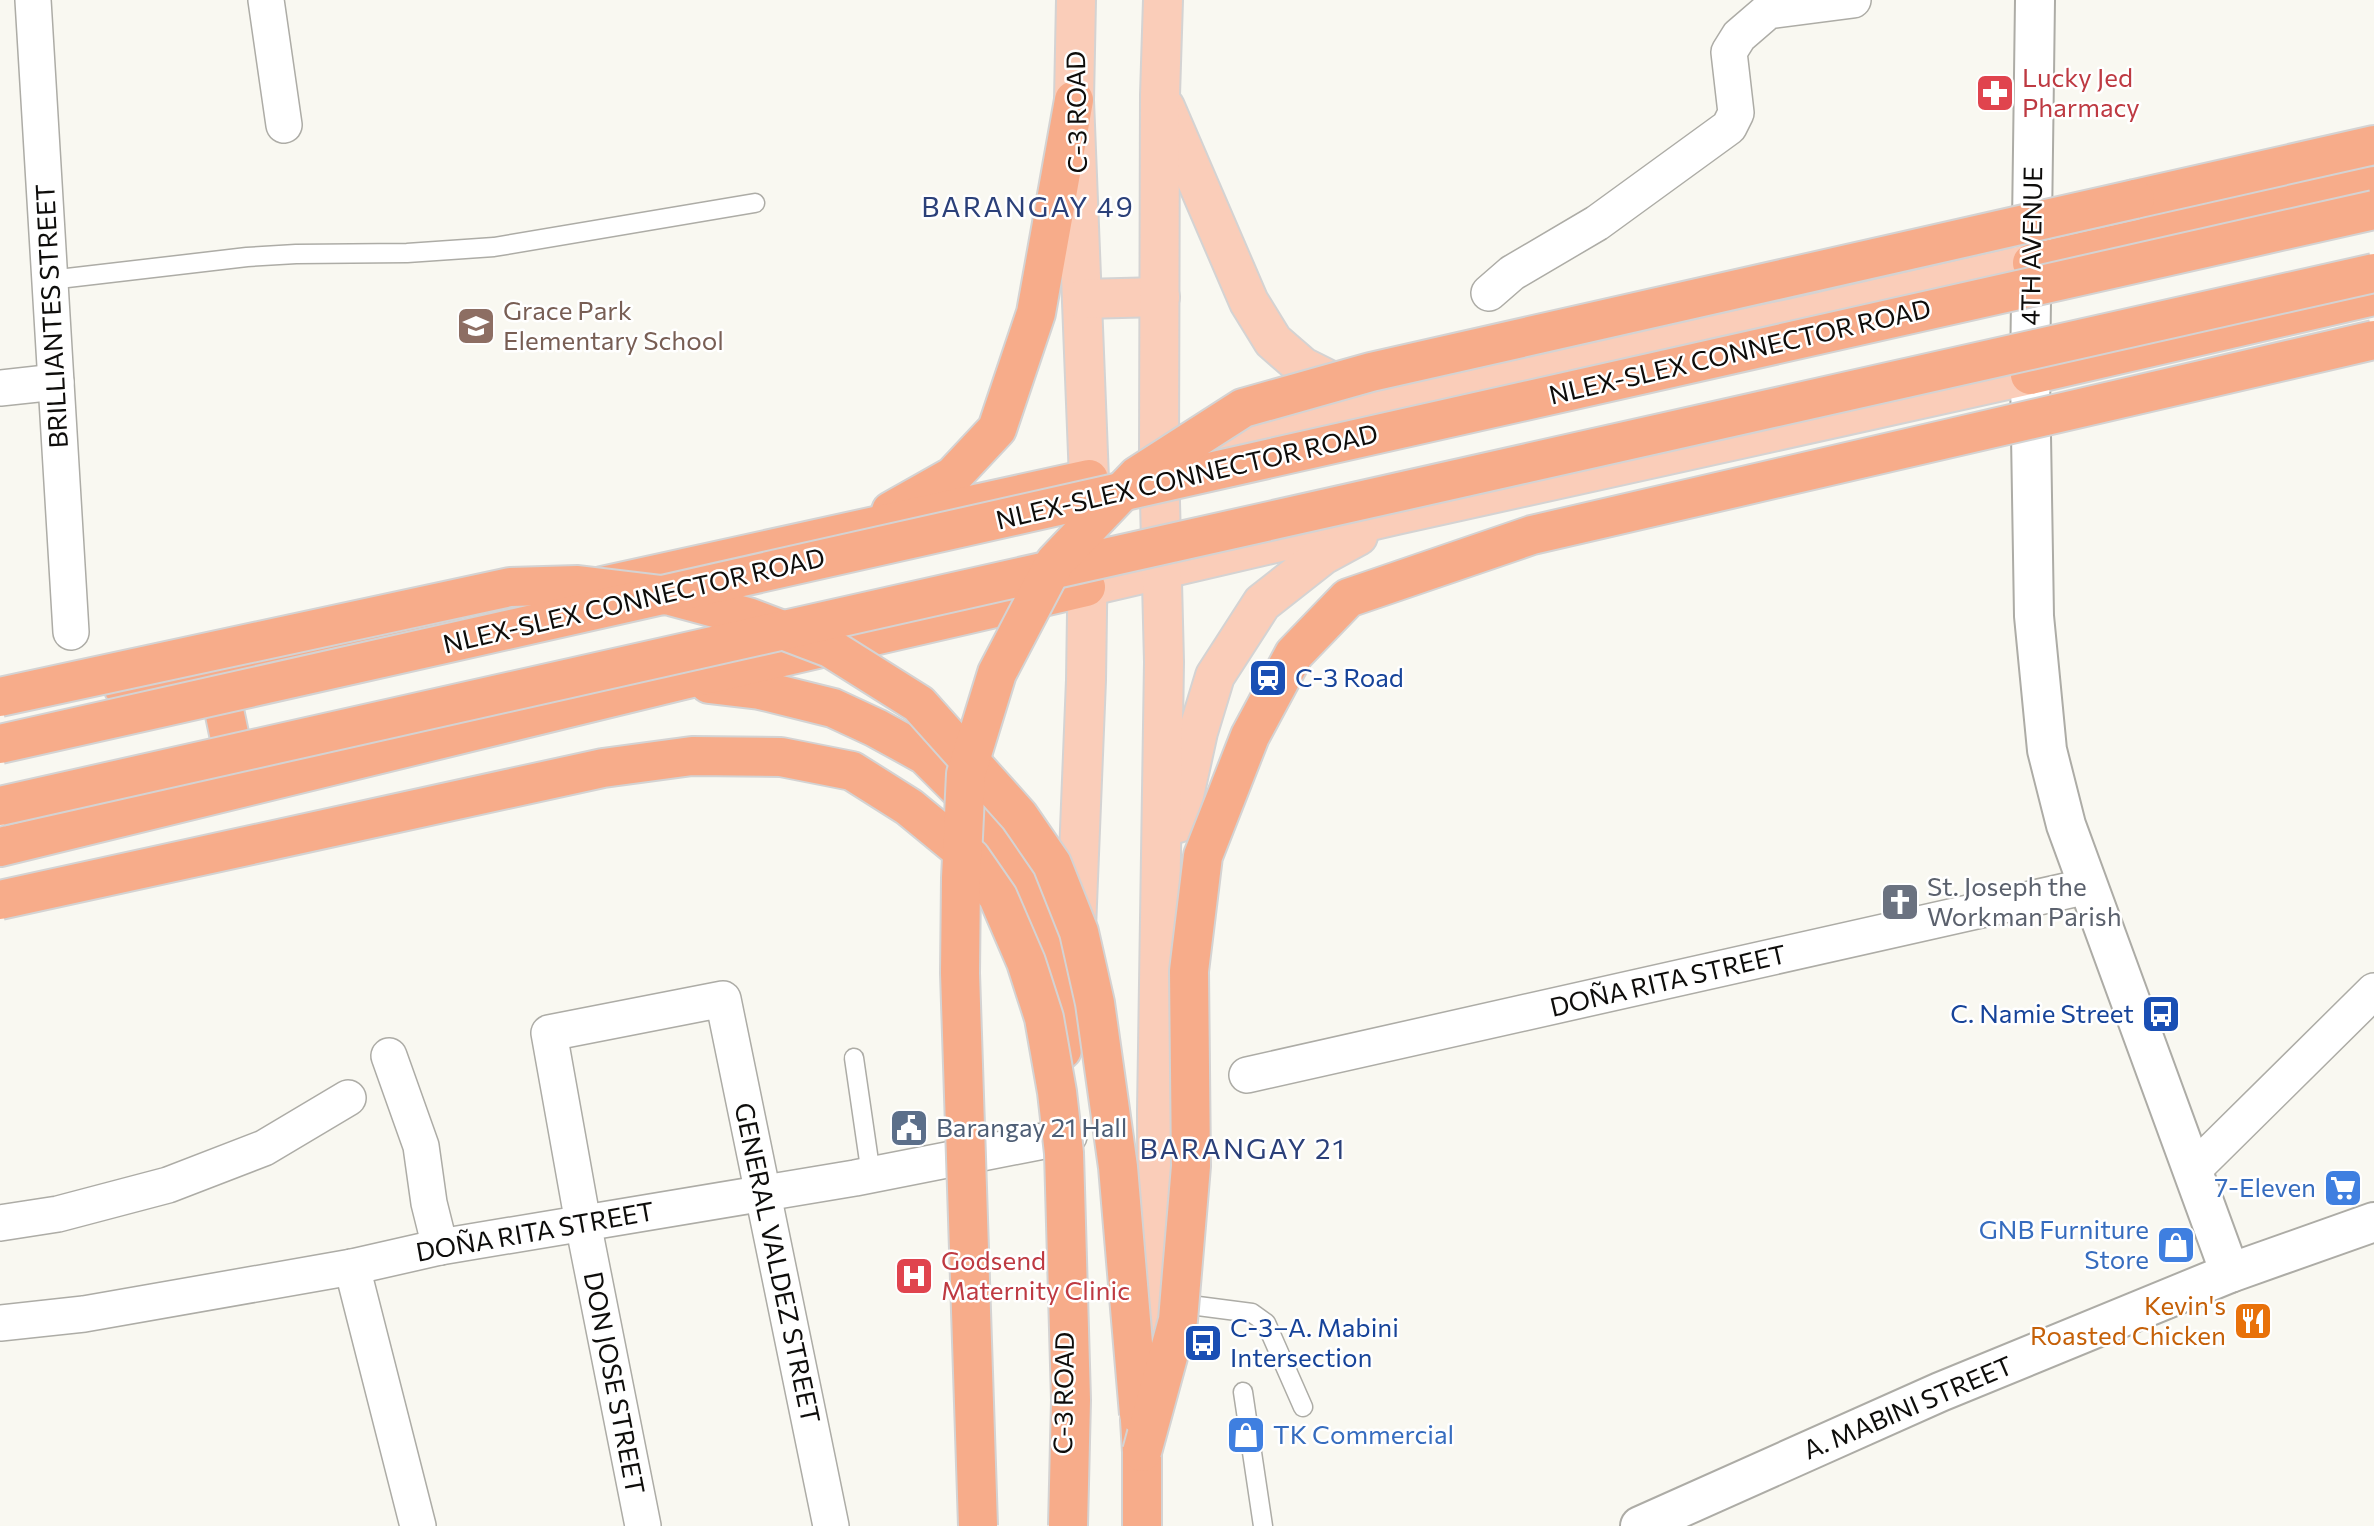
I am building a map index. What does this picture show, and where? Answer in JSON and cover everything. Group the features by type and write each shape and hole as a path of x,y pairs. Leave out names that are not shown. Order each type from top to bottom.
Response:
{"highway":[{"path":"855,531 953,476 998,429 1036,313 1074,100"},
{"path":"978,1526 960,973 966,774 997,673 1055,562 1137,476 1243,408 1371,372 2374,145"},
{"path":"2032,263 2374,186"},
{"name":"NLEX-SLEX CONNECTOR ROAD","path":"0,744 2374,210"},
{"path":"0,807 2374,273"},
{"path":"2029,375 2374,296"},
{"path":"1142,1452 1178,1320 1191,1166 1189,971 1203,856 1250,736 1294,654 1348,598 1532,535 2374,340"},
{"path":"0,708 216,672 1088,479"},
{"path":"0,698 510,587 578,584 670,596 748,617 830,648 919,704 1033,835 1052,864 1079,932 1095,1003 1118,1167 1142,1452 1142,1526"},
{"path":"0,847 683,680 1086,587"},
{"path":"216,672 240,788"},
{"path":"683,680 760,690 844,713 925,755 991,821 1032,897 1058,993 1069,1136"},
{"path":"0,900 603,768 692,756 781,757 852,771 909,807 971,858 998,897 1026,962 1044,1018 1064,1153 1071,1400 1068,1526"}],"main road":[{"name":"C-3 ROAD","path":"1061,1526 1069,1136 1086,680 1088,479 1074,100 1076,0"},
{"path":"1158,1526 1160,922 1164,662 1159,462 1160,95 1163,0"},
{"path":"1160,95 1249,302 1273,341 1303,367 1339,385 1380,393 1443,391"},
{"path":"1088,479 1443,391 1794,318 2032,263"},
{"path":"1083,299 1160,297"},
{"path":"1086,587 1396,515 2029,375"},
{"path":"1160,922 1198,732 1215,676 1262,603 1323,555 1396,515"}],"street":[{"name":"BRILLIANTES STREET","path":"33,0 71,632"},
{"path":"266,0 284,125"},
{"path":"1489,293 1512,273 1597,223 1729,127 1736,113 1729,52 1739,36 1768,11 1853,0"},
{"name":"4TH AVENUE","path":"2035,0 2029,375 2030,492 2034,616 2047,750 2066,825 2231,1273"},
{"path":"0,388 56,382"},
{"name":"DOÑA RITA STREET","path":"1247,1075 2088,886"},
{"path":"2193,1170 2374,991"},
{"name":"GENERAL VALDEZ STREET","path":"548,1033 723,999 831,1526"},
{"name":"DON JOSE STREET","path":"548,1033 643,1526"},
{"path":"389,1056 421,1146 429,1203 440,1247"},
{"path":"0,1223 58,1214 169,1185 264,1148 348,1098"},
{"name":"DOÑA RITA STREET","path":"0,1323 84,1314 352,1267 440,1247 871,1175 1069,1136"},
{"name":"A. MABINI STREET","path":"1640,1526 1940,1392 2231,1273 2374,1222"},
{"path":"352,1267 418,1526"}],"lane":[{"path":"50,280 247,257 494,247 755,203"},
{"path":"854,1058 871,1175"},
{"path":"1158,1301 1252,1313 1266,1323 1303,1407"},
{"path":"1243,1392 1263,1526"}],"place":[{"name":"Lucky Jed Pharmacy","path":"1995,93"},
{"name":"Grace Park Elementary School","path":"476,326"},
{"name":"C-3 Road","path":"1268,678"},
{"name":"St. Joseph the Workman Parish","path":"1900,902"},
{"name":"C. Namie Street","path":"2161,1014"},
{"name":"Barangay 21 Hall","path":"909,1128"},
{"name":"7-Eleven","path":"2343,1188"},
{"name":"GNB Furniture Store","path":"2176,1245"},
{"name":"Godsend Maternity Clinic","path":"914,1276"},
{"name":"Kevin's Roasted Chicken","path":"2253,1321"},
{"name":"C-3–A. Mabini Intersection","path":"1203,1343"},
{"name":"TK Commercial","path":"1246,1435"}],"district":[{"name":"BARANGAY 49","path":"1028,207"},
{"name":"BARANGAY 21","path":"1243,1149"}]}
